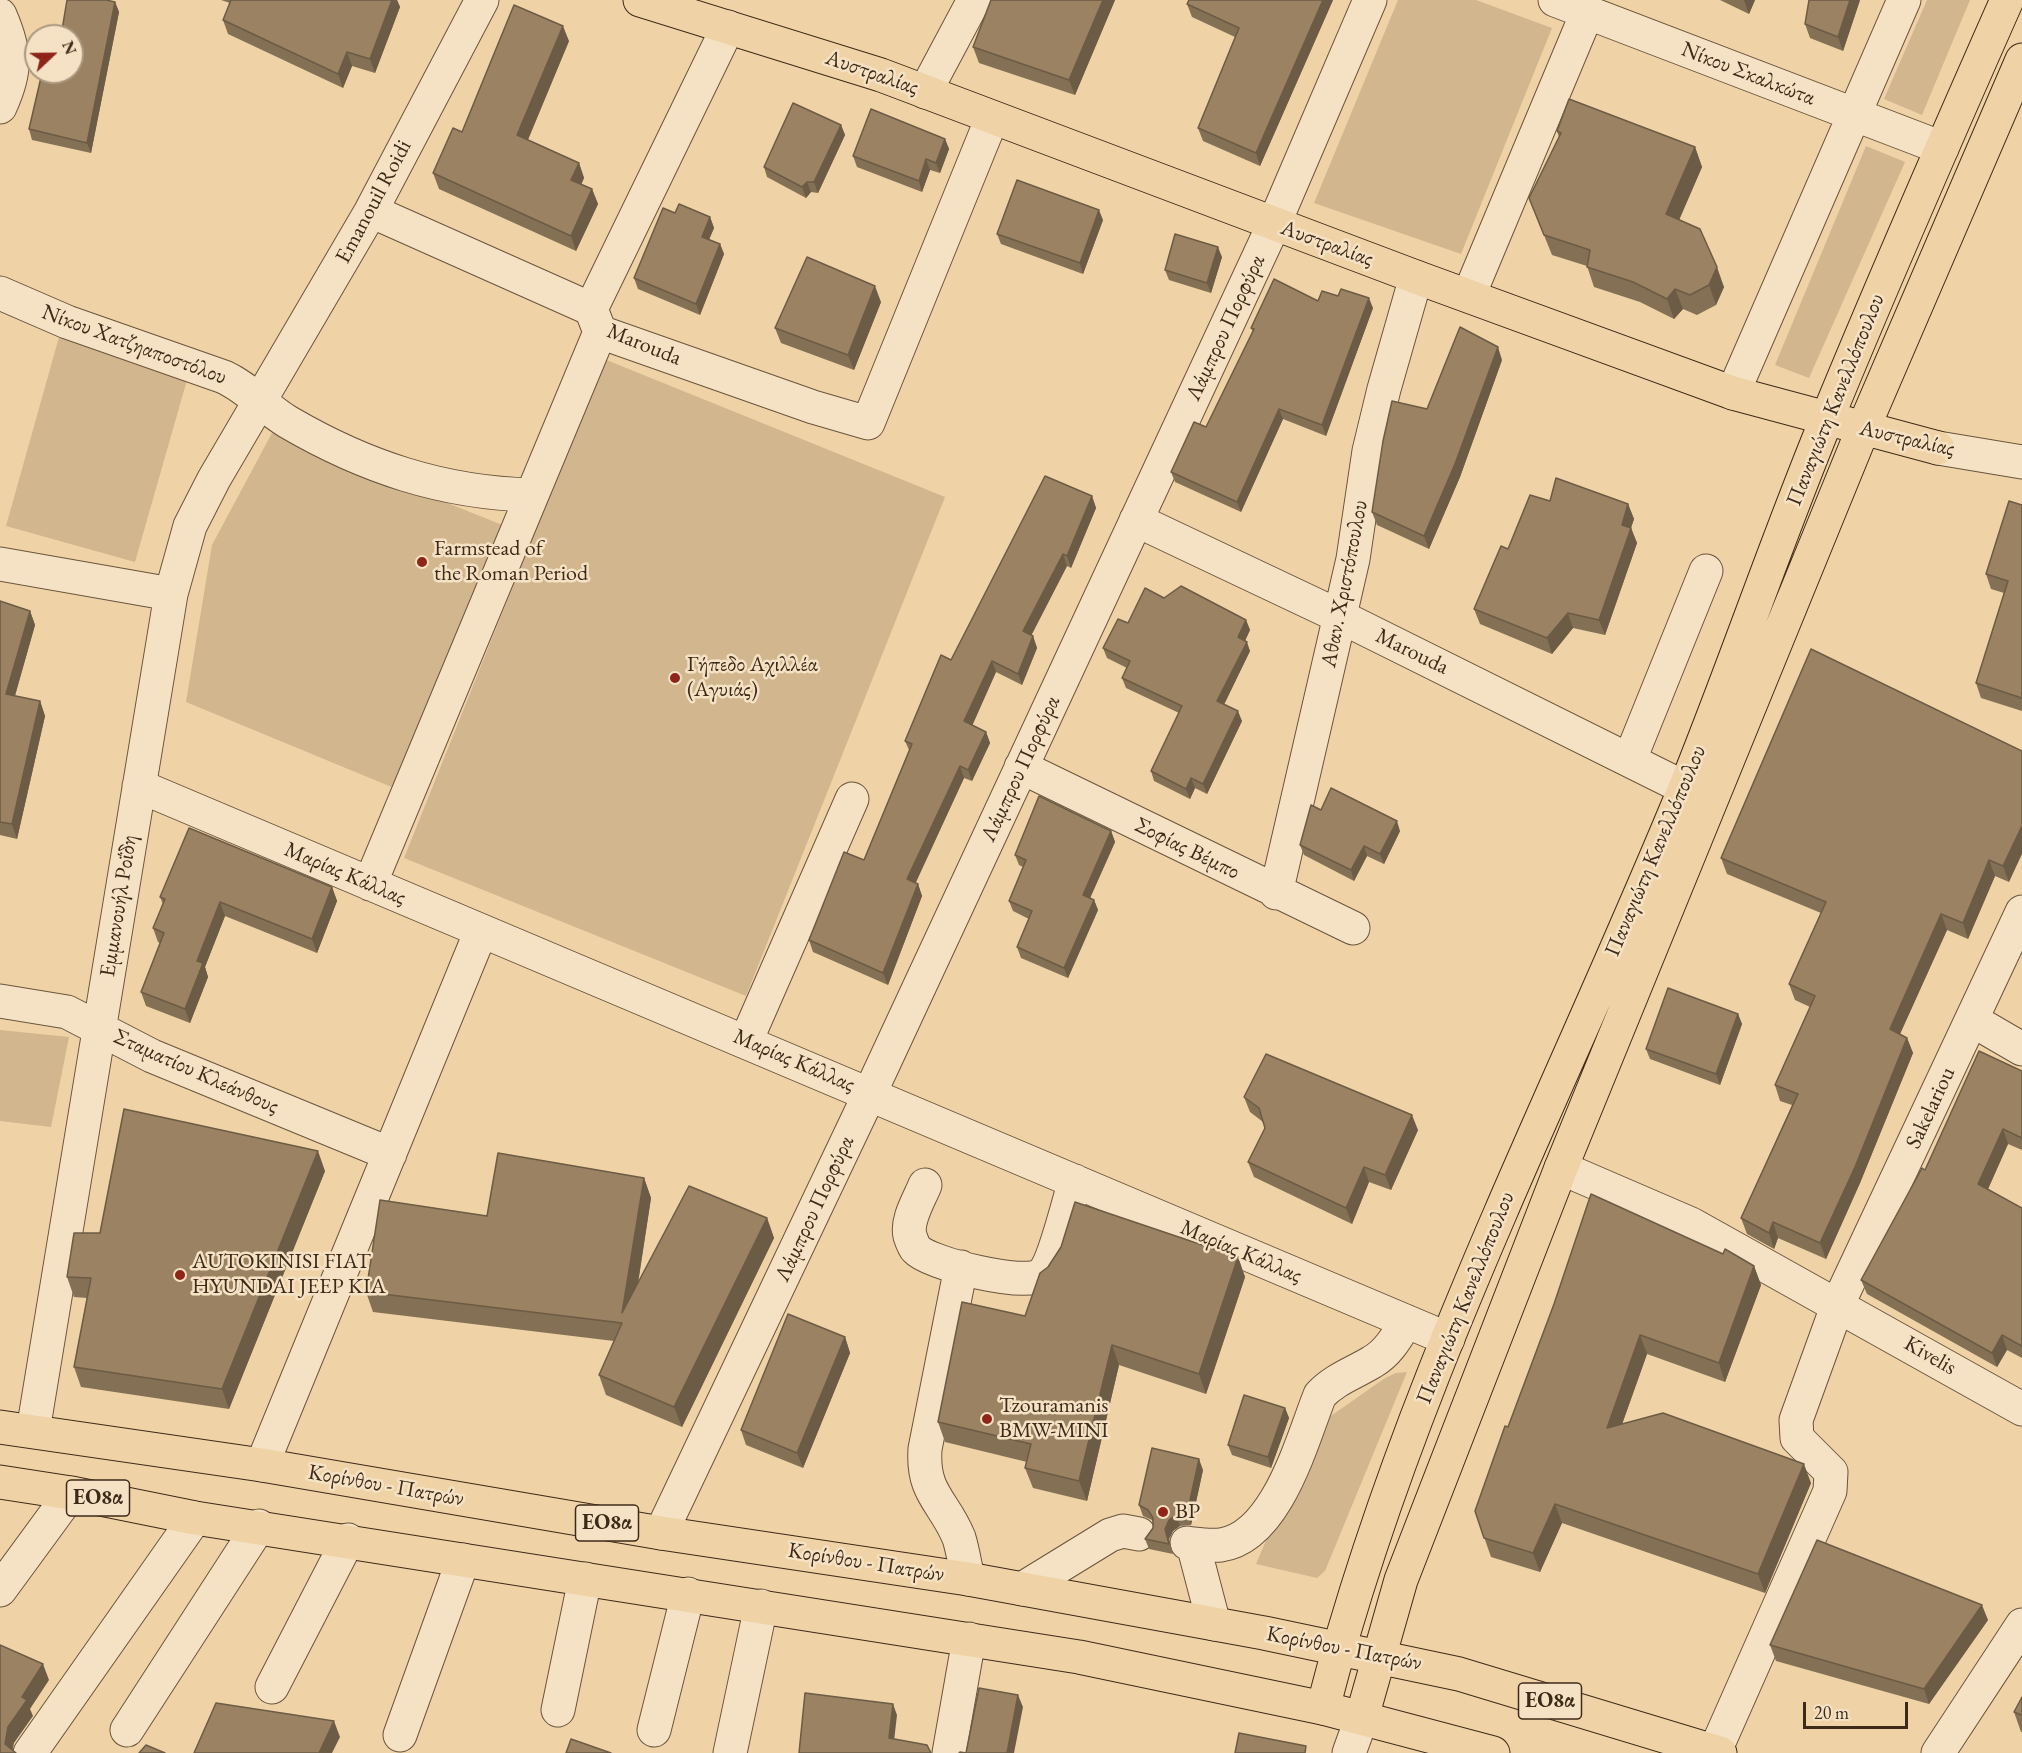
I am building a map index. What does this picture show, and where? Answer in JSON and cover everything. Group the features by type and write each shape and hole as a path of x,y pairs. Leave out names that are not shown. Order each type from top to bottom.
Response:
{"main road":[{"name":"Αυστραλίας","path":"640,0 925,92 1416,277 1733,393 1826,420 1938,448"},
{"name":"Παναγιώτη Κανελλόπουλου","path":"1323,1708 1339,1648 1388,1492 1479,1260 1685,788 1826,420 2007,0"},
{"name":"Παναγιώτη Κανελλόπουλου","path":"1362,1717 1401,1580 1424,1516 1562,1168 1863,429 2022,60"},
{"name":"Κορίνθου - Πατρών","path":"0,1427 262,1465 661,1533 968,1579 1378,1655 1459,1674 1718,1752"},
{"name":"ΕΟ8α","path":"0,1482 71,1492 195,1518 348,1540 585,1580 688,1594 1079,1657 1362,1717 1493,1753"}],"street":[{"name":"Emanouil Roidi","path":"262,401 371,211 482,0"},
{"path":"925,92 974,0"},
{"name":"Λάμπρου Πορφύρα","path":"661,1533 870,1093 1274,224 1370,0"},
{"name":"Νίκου Σκαλκώτα","path":"1555,0 1942,148"},
{"path":"1733,393 1904,0"},
{"path":"1469,296 1587,13"},
{"path":"0,15 13,48 14,66 0,107"},
{"path":"370,884 532,495 596,320 728,27"},
{"name":"Marouda","path":"371,211 596,320 813,407 868,423 992,118"},
{"name":"Αθαν. Χριστόπουλου","path":"1276,893 1341,617 1353,559 1371,443 1384,388 1416,277"},
{"name":"Νίκου Χατζηαποστόλου","path":"0,293 67,322 224,377 302,430 408,476 471,492 532,495"},
{"name":"Εμμανουήλ Ροΐδη","path":"33,1431 171,594 190,526 214,479 262,401"},
{"name":"Αυστραλίας","path":"1938,448 2022,462"},
{"name":"Marouda","path":"1136,520 1341,617 1685,788"},
{"path":"0,564 171,594"},
{"path":"1630,759 1706,571"},
{"name":"Σοφίας Βέμπο","path":"1021,767 1276,893 1353,928"},
{"name":"Μαρίας Κάλλας","path":"138,786 870,1093 1448,1339"},
{"path":"746,1041 852,799"},
{"name":"Sakelariou","path":"1718,1752 1830,1491 1831,1472 1797,1438 1796,1420 1838,1304 2022,912"},
{"path":"262,1465 481,931"},
{"name":"Σταματίου Κλεάνθους","path":"0,1001 67,1012 181,1068 390,1154"},
{"path":"1972,1020 2022,1049"},
{"name":"Kivelis","path":"1562,1168 1691,1224 1838,1304 2022,1409"},
{"path":"925,1185 910,1219 909,1235 916,1249 931,1258 961,1267 1011,1279 1032,1280 1044,1274 1055,1247 1075,1181"},
{"path":"961,1267 925,1449 923,1470 928,1487 959,1539 968,1579"},
{"path":"1214,1624 1190,1543 1222,1545 1254,1528 1283,1487 1320,1395 1329,1385 1374,1361 1391,1347 1406,1322"},
{"path":"0,1590 71,1492"},
{"path":"30,1753 195,1518"},
{"path":"127,1730 258,1526"},
{"path":"1022,1589 1110,1535 1123,1531 1139,1534"},
{"path":"272,1687 348,1540"},
{"path":"400,1735 463,1560"},
{"path":"558,1710 585,1580"},
{"path":"654,1730 688,1594"},
{"path":"730,1753 761,1606"},
{"path":"1938,1753 2022,1625"},
{"path":"949,1753 969,1639"},
{"path":"1349,1753 1362,1717"}],"shaded area":[{"path":"1398,0 1476,0 1552,28 1461,254 1314,203"},
{"path":"1927,0 1970,0 1922,115 1884,99"},
{"path":"1866,146 1905,162 1809,378 1775,365"},
{"path":"59,337 189,373 135,562 6,526"},
{"name":"Γήπεδο Αχιλλέα (Αγυιάς)","path":"604,359 945,497 746,996 404,858"},
{"path":"272,433 505,526 394,788 186,702 212,545"},
{"path":"0,1030 69,1037 51,1127 0,1121"},
{"path":"1407,1372 1325,1571 1317,1578 1256,1564 1309,1440 1325,1420 1385,1378 1396,1373"}],"building":[{"path":"67,0 115,2 87,143 29,129 39,84 84,84 84,24 63,24"},
{"path":"231,0 392,0 370,59 347,52 338,74 223,20"},
{"path":"991,0 1103,0 1069,80 973,47"},
{"path":"1189,0 1323,0 1256,153 1198,128 1239,28 1187,4"},
{"path":"1809,0 1850,0 1838,37 1805,24"},
{"path":"514,5 563,26 517,135 579,163 571,180 592,189 571,236 433,173 453,128 462,132"},
{"path":"1569,99 1695,147 1666,214 1700,229 1717,267 1709,285 1690,295 1675,289 1667,299 1633,282 1587,267 1590,250 1544,235 1529,198 1561,133 1557,131"},
{"path":"793,103 841,125 814,182 807,182 802,187 764,167"},
{"path":"871,109 945,139 936,163 926,159 919,181 853,156"},
{"path":"1017,180 1099,210 1080,263 997,234"},
{"path":"679,204 710,217 702,237 720,244 696,304 634,278 663,208 675,213"},
{"path":"1175,234 1218,247 1207,283 1165,270"},
{"path":"807,257 875,286 848,355 775,328"},
{"path":"1274,279 1318,301 1322,291 1338,296 1341,289 1369,298 1322,425 1279,409 1237,502 1171,472 1194,422 1206,427 1254,329 1251,328"},
{"path":"1460,327 1498,347 1455,464 1424,536 1372,512 1383,441 1392,401 1427,409"},
{"path":"1045,476 1092,496 1067,556 1063,554 1023,631 1033,636 1018,674 992,661 964,721 986,732 968,770 960,766 907,879 918,884 883,973 809,940 844,852 864,860 912,744 905,741 941,655 951,660"},
{"path":"1556,478 1628,504 1622,525 1631,528 1599,620 1568,613 1547,638 1474,609 1501,546 1508,549 1530,495 1550,501"},
{"path":"2009,501 2022,505 2022,698 1976,683 2008,581 1986,574"},
{"path":"1181,586 1246,620 1238,637 1247,642 1217,701 1238,711 1203,784 1191,778 1186,789 1151,771 1182,706 1122,678 1130,661 1103,648 1118,619 1128,623 1145,588 1164,598"},
{"path":"0,601 30,611 6,694 40,701 12,824 0,822"},
{"path":"1811,649 2022,751 2022,826 2003,866 1989,860 1963,923 1941,914 1890,1029 1907,1038 1855,1167 1820,1243 1773,1222 1769,1233 1741,1218 1798,1094 1775,1085 1815,996 1789,984 1826,902 1721,858"},
{"path":"1331,788 1397,821 1380,854 1364,846 1351,870 1300,845 1311,805 1321,810"},
{"path":"1039,796 1111,831 1083,895 1094,900 1064,968 1017,947 1032,911 1009,901 1026,860 1015,855"},
{"path":"189,828 332,887 312,939 220,902 197,961 203,963 185,1009 141,992 164,933 153,928 165,899 160,897"},
{"path":"1668,988 1738,1014 1716,1074 1646,1049"},
{"path":"1979,1051 2022,1071 2022,1138 2003,1129 1978,1184 2022,1208 2022,1346 2002,1335 1992,1353 1861,1280 1922,1168 1925,1170"},
{"path":"1266,1054 1412,1115 1385,1175 1364,1167 1346,1208 1248,1162 1265,1128 1259,1108 1244,1097"},
{"name":"AUTOKINISI FIAT HYUNDAI JEEP KIA","path":"124,1109 318,1151 222,1389 74,1367 91,1278 67,1277 74,1233 100,1233"},
{"path":"498,1153 644,1178 622,1313 689,1186 767,1218 674,1407 599,1375 622,1323 366,1292 380,1200 487,1216"},
{"path":"1591,1194 1723,1254 1725,1249 1754,1266 1719,1363 1640,1335 1607,1428 1663,1413 1804,1464 1758,1574 1555,1504 1533,1553 1484,1538 1475,1511 1505,1426 1508,1427 1554,1304"},
{"path":"1075,1202 1238,1257 1199,1374 1112,1345 1079,1481 1025,1468 1031,1444 938,1422 962,1302 1025,1316 1040,1273 1048,1267 1061,1247"},
{"path":"788,1314 845,1337 797,1453 741,1430"},
{"path":"1244,1395 1285,1408 1268,1457 1228,1445"},
{"path":"1152,1448 1199,1459 1187,1514 1176,1515 1169,1520 1165,1529 1169,1544 1145,1539 1153,1528 1153,1518 1148,1510 1139,1505"},
{"path":"1817,1540 1982,1605 1924,1689 1770,1645"},
{"path":"0,1645 43,1664 22,1697 27,1700 8,1727 5,1744 16,1753 0,1753"},
{"path":"979,1688 1018,1695 1007,1753 966,1753"},
{"path":"805,1693 893,1704 889,1738 927,1745 931,1753 799,1753"},
{"path":"2022,1697 2022,1715 2014,1712"},
{"path":"216,1703 334,1721 319,1753 194,1753"},
{"path":"1239,1733 1306,1746 1305,1753 1235,1753"},
{"path":"571,1739 611,1753 566,1753"},
{"path":"146,1745 165,1753 139,1753"}],"place":[{"name":"Farmstead of the Roman Period","path":"422,562"},
{"name":"Γήπεδο Αχιλλέα (Αγυιάς)","path":"675,678"},
{"name":"AUTOKINISI FIAT HYUNDAI JEEP KIA","path":"180,1275"},
{"name":"Tzouramanis BMW-MINI","path":"987,1419"},
{"name":"BP","path":"1163,1512"}]}
